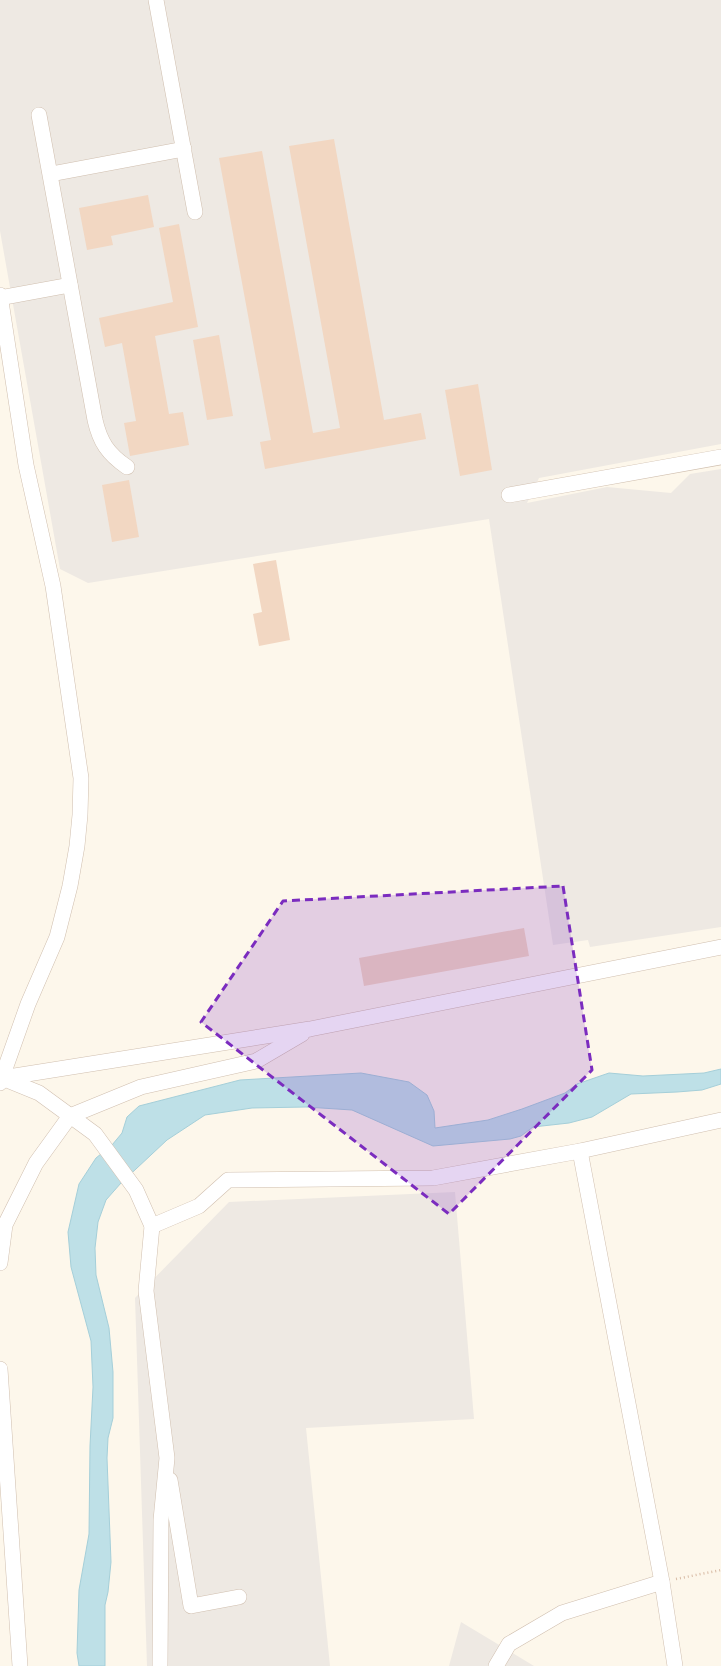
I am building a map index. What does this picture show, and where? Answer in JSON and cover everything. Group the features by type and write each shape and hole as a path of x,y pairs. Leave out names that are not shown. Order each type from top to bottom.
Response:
{"street":[{"path":"156,0 195,212"},
{"path":"39,115 51,174 86,377 98,434 114,458 127,467"},
{"path":"51,174 184,149"},
{"path":"1,1080 28,1004 57,937 70,886 77,846 81,778 53,586 26,465 0,297 70,285"},
{"path":"509,495 721,457"},
{"path":"1,1080 310,1029 721,947"},
{"path":"0,1263 5,1225 36,1163 70,1116 141,1087 256,1061 310,1029"},
{"path":"1,1080 39,1093 94,1134 136,1190 152,1226 146,1291 167,1458 191,1606 239,1597"},
{"path":"152,1226 199,1206 228,1180 433,1178 580,1151 721,1120"},
{"path":"580,1151 662,1582 675,1666"},
{"path":"0,1369 20,1666"},
{"path":"160,1666 161,1520 167,1458"},
{"path":"496,1666 509,1644 562,1613 662,1582"}],"path":[{"path":"662,1582 721,1570"}],"highlighted area":[{"path":"563,886 592,1070 449,1214 201,1022 283,901"}],"shaded area":[{"path":"0,0 721,0 721,444 539,478 527,503 607,487 671,493 690,474 721,469 721,927 590,947 588,940 553,945 489,519 88,583 60,569 0,231"},
{"path":"455,1192 474,1419 306,1428 330,1666 147,1666 135,1298 229,1202"},
{"path":"461,1622 534,1666 449,1666"}],"water":[{"path":"721,1069 721,1084 702,1090 631,1094 592,1117 569,1123 533,1127 521,1136 510,1139 433,1146 352,1110 306,1107 252,1108 205,1115 167,1140 121,1183 106,1200 98,1222 95,1248 96,1275 109,1328 113,1372 113,1418 108,1438 107,1458 111,1562 105,1605 105,1666 79,1666 77,1653 79,1590 89,1534 90,1446 93,1387 91,1341 71,1267 68,1232 79,1184 96,1158 112,1145 122,1133 127,1117 139,1106 240,1080 361,1073 409,1082 427,1095 434,1111 435,1128 488,1120 565,1093 577,1084 609,1073 643,1076 704,1073"}],"building":[{"path":"334,139 384,420 421,413 426,439 265,469 260,442 271,440 219,158 262,151 313,433 340,428 289,146"},
{"path":"148,195 154,227 111,236 113,245 87,250 79,208"},
{"path":"179,224 198,327 155,336 169,414 183,412 189,445 130,456 124,423 136,421 122,343 105,347 99,318 173,302 159,228"},
{"path":"219,335 233,416 207,420 193,340"},
{"path":"478,384 492,470 460,476 445,390"},
{"path":"129,480 139,537 112,542 102,485"},
{"path":"276,560 290,640 259,646 253,614 262,612 253,564"},
{"path":"524,928 529,956 364,986 359,958"}]}
